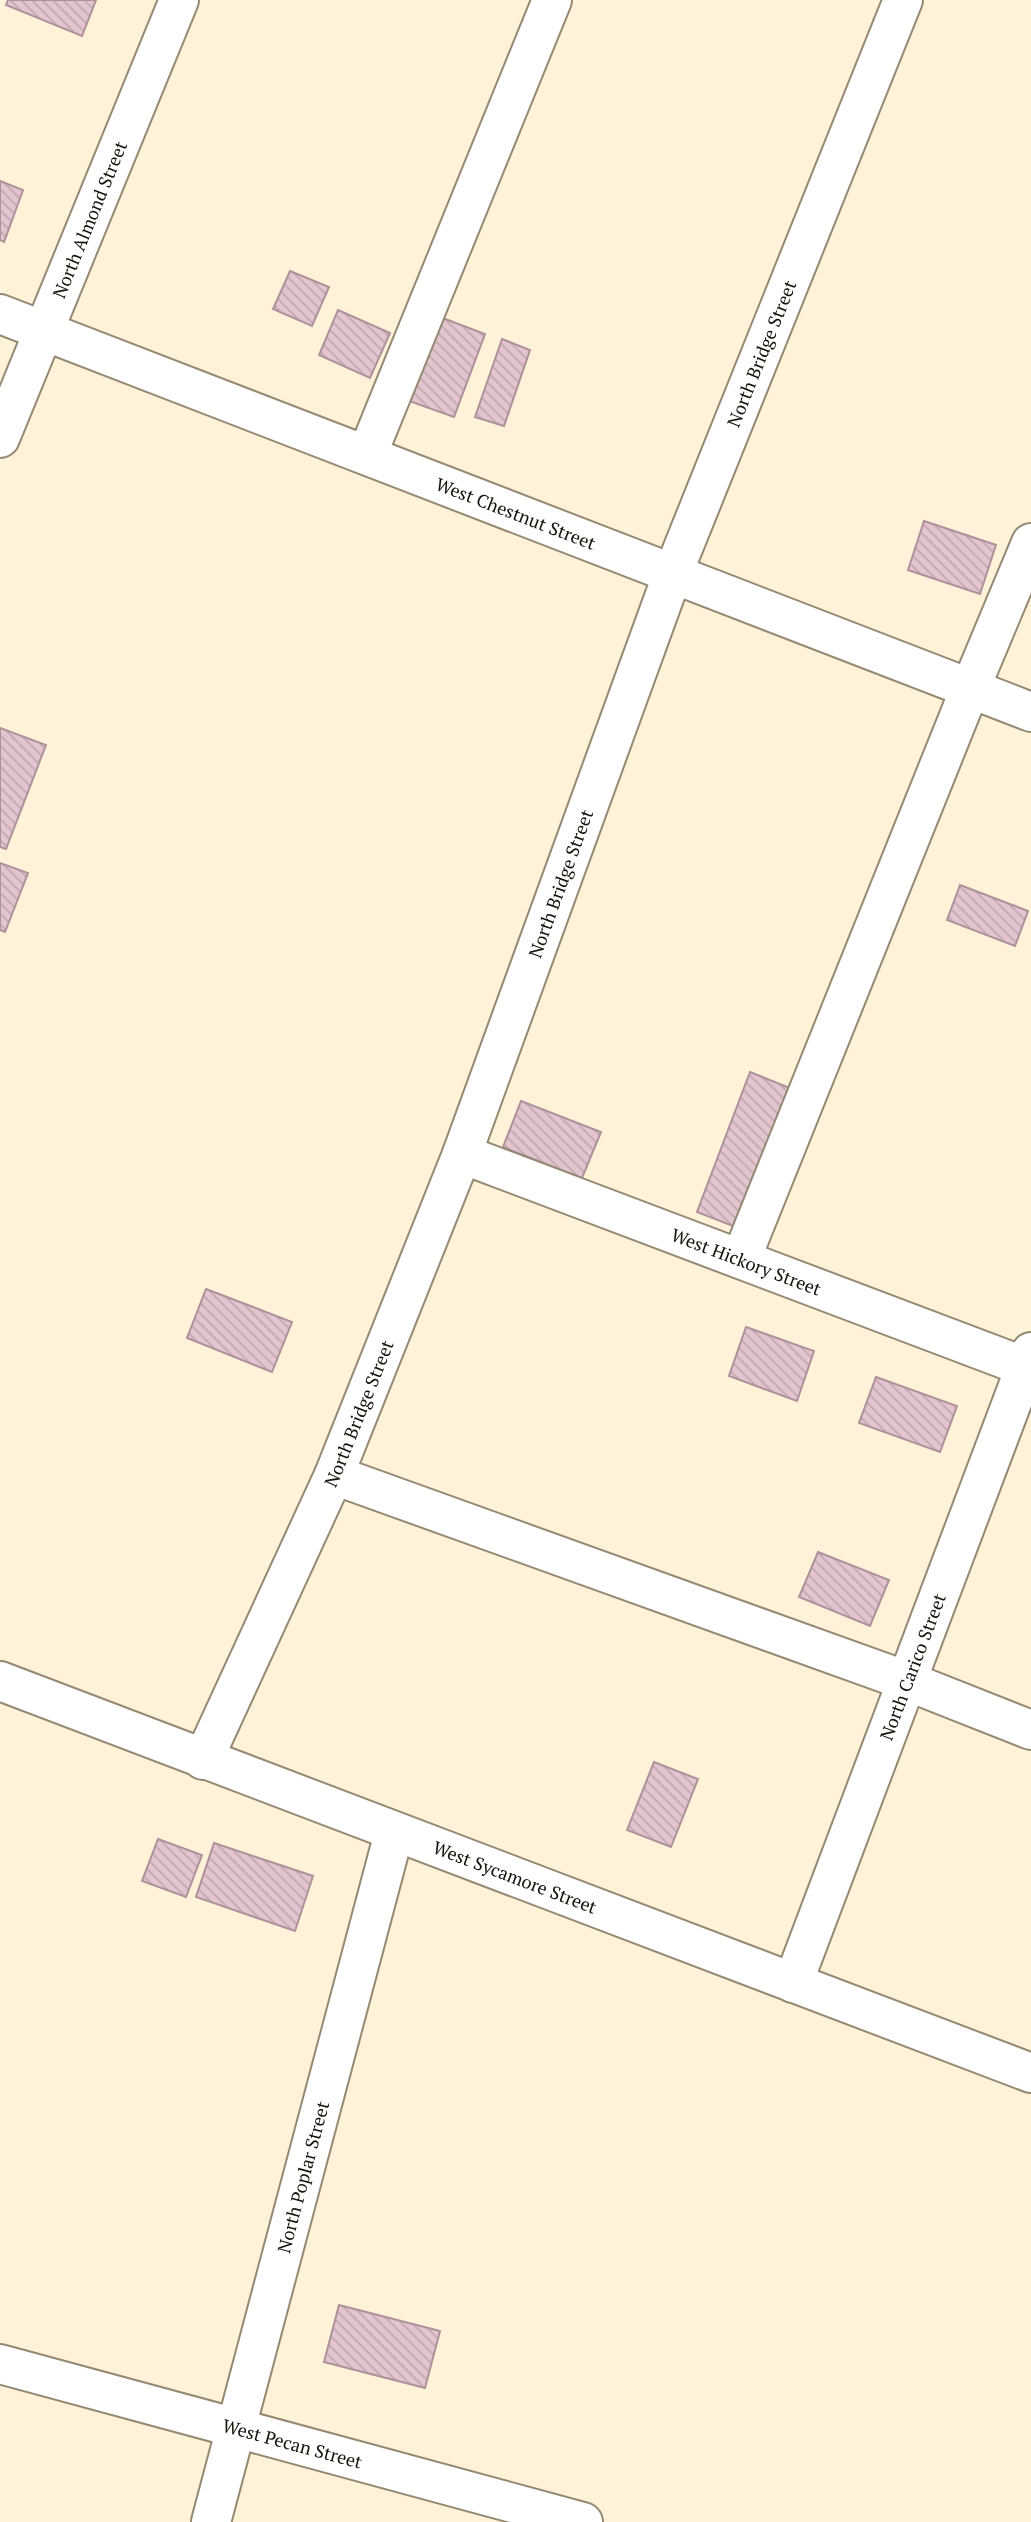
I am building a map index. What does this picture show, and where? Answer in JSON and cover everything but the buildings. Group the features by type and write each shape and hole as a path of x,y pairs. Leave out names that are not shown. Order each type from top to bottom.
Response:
{"street":[{"name":"North Almond Street","path":"0,438 179,0"},
{"path":"367,455 552,0"},
{"name":"North Bridge Street","path":"203,1760 334,1475 462,1154 673,573 903,0"},
{"name":"West Chestnut Street","path":"0,314 1031,712"},
{"path":"741,1259 970,688 1031,543"},
{"name":"West Hickory Street","path":"462,1154 741,1259 1029,1362"},
{"name":"North Carico Street","path":"793,1983 1029,1362"},
{"path":"334,1475 907,1681 1031,1730"},
{"name":"West Sycamore Street","path":"0,1681 1031,2073"},
{"name":"North Poplar Street","path":"211,2522 394,1833"},
{"name":"West Pecan Street","path":"0,2364 583,2522"}]}
